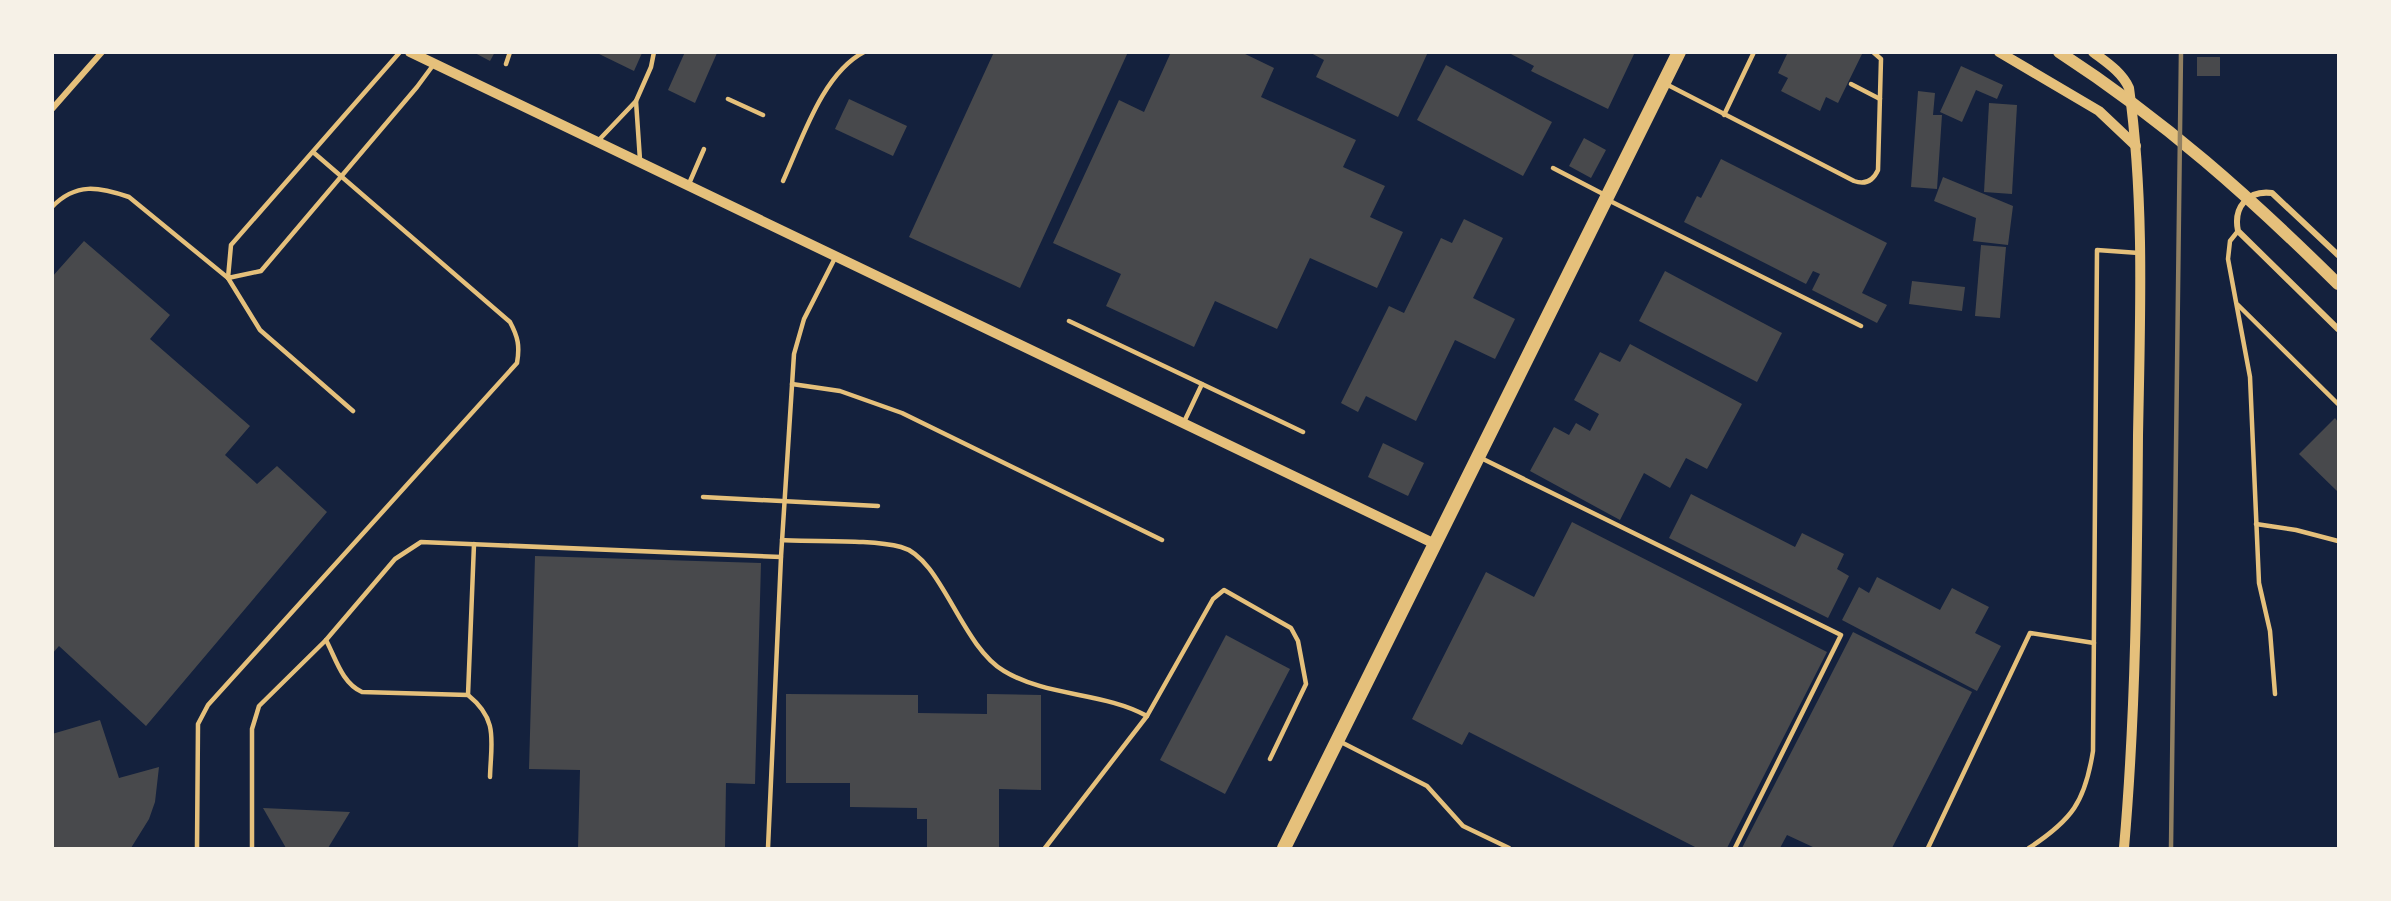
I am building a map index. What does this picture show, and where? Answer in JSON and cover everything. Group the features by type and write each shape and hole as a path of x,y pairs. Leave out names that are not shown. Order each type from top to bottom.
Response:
{"main road":[{"path":"1286,849 1678,52"},
{"path":"2059,52 2107,83 2199,153 2243,191 2338,284"}],"street":[{"path":"52,110 102,52"},
{"path":"410,52 1435,544"},
{"path":"1999,52 2099,111 2136,147"},
{"path":"2093,52 2126,80 2136,147 2139,253 2136,616 2124,849"},
{"path":"2338,255 2272,193 2258,193 2245,200 2237,214 2238,231 2338,329"}],"lane":[{"path":"228,278 231,245 400,52"},
{"path":"506,64 510,52"},
{"path":"597,142 636,101 651,67 654,52"},
{"path":"783,181 831,81 852,59 864,52"},
{"path":"1725,115 1754,52"},
{"path":"1664,82 1854,181 1863,183 1873,179 1878,170 1881,60 1874,52"},
{"path":"228,278 261,271 434,64"},
{"path":"1851,84 1880,99"},
{"path":"728,99 763,115"},
{"path":"636,101 640,163"},
{"path":"688,186 704,149"},
{"path":"197,849 198,724 208,705 516,363 520,349 517,335 510,322 314,152"},
{"path":"1553,168 1607,198 1861,326"},
{"path":"52,207 62,197 77,189 110,190 129,197 228,278 260,330 353,411"},
{"path":"2238,231 2230,241 2228,259 2250,377 2259,583 2270,632 2275,694"},
{"path":"2029,849 2058,829 2077,805 2088,783 2093,751 2097,250 2139,253"},
{"path":"768,849 781,557 794,354 804,319 836,257"},
{"path":"2238,305 2338,404"},
{"path":"1069,321 1303,432"},
{"path":"792,384 840,391 897,411 1162,540"},
{"path":"1183,424 1202,384"},
{"path":"1479,456 1841,635 1735,849"},
{"path":"703,497 784,503 878,506"},
{"path":"2256,524 2296,530 2338,541"},
{"path":"782,540 884,544 912,551 930,570 978,649 1004,672 1043,686 1128,706 1148,716"},
{"path":"252,849 252,729 259,706 326,640 395,560 421,542 781,557"},
{"path":"468,695 474,544"},
{"path":"1044,849 1148,716 1213,598 1224,590 1291,628 1298,641 1306,684 1270,759"},
{"path":"1928,849 2030,633 2094,643"},
{"path":"326,640 346,680 351,687 362,692 468,695 486,712 492,725 490,777"},
{"path":"1339,741 1427,786 1463,826 1509,849"}],"building":[{"path":"473,52 495,52 490,61"},
{"path":"595,52 640,52 642,53 634,71"},
{"path":"685,52 717,53 695,103 668,90"},
{"path":"994,52 1128,52 1020,288 909,237"},
{"path":"1171,52 1241,52 1274,68 1261,97 1356,140 1343,167 1385,186 1370,217 1403,232 1377,288 1310,258 1277,329 1215,301 1194,347 1106,306 1121,274 1053,243 1119,100 1144,112"},
{"path":"1309,52 1428,52 1398,117 1316,77 1324,60"},
{"path":"1507,52 1635,52 1608,109 1531,71 1534,66"},
{"path":"1788,52 1863,52 1838,103 1826,97 1820,111 1781,91 1788,78 1778,73"},
{"path":"2197,57 2220,57 2220,76 2197,76"},
{"path":"1446,65 1552,122 1523,176 1417,120"},
{"path":"1961,66 2003,85 1997,99 1976,90 1962,122 1940,112"},
{"path":"1918,91 1935,93 1933,115 1942,115 1937,189 1911,187"},
{"path":"849,99 907,126 893,156 835,129"},
{"path":"1989,103 2017,105 2012,194 1984,192"},
{"path":"1584,138 1606,150 1591,178 1569,166"},
{"path":"1721,159 1887,243 1862,293 1887,305 1877,323 1812,290 1820,274 1813,271 1806,284 1684,222 1697,196 1701,198"},
{"path":"1943,177 2013,206 2008,245 1973,241 1976,218 1934,201"},
{"path":"1464,219 1503,238 1473,298 1515,319 1495,359 1455,340 1416,421 1366,396 1358,412 1341,403 1389,306 1404,313 1441,238 1452,243"},
{"path":"84,241 170,315 150,339 250,426 225,455 257,484 277,466 327,512 146,726 59,646 52,654 52,277"},
{"path":"1981,245 2006,247 2000,318 1975,316"},
{"path":"1665,271 1782,333 1757,382 1639,321"},
{"path":"1912,281 1965,287 1962,311 1909,304"},
{"path":"1630,344 1742,404 1707,469 1686,458 1670,488 1644,473 1620,520 1530,471 1554,427 1569,435 1576,423 1590,431 1599,414 1574,400 1600,352 1620,362"},
{"path":"2335,418 2338,422 2338,492 2299,454"},
{"path":"1383,443 1424,463 1408,496 1368,477"},
{"path":"1691,494 1795,547 1802,533 1844,554 1837,569 1849,576 1828,618 1669,538"},
{"path":"1572,522 1827,652 1727,848 1697,848 1469,732 1462,745 1412,719 1486,572 1534,597"},
{"path":"535,556 761,563 755,784 726,783 725,848 578,848 580,770 529,769"},
{"path":"1877,577 1940,610 1952,588 1989,607 1975,633 2001,646 1977,691 1842,620 1859,587 1869,593"},
{"path":"1853,632 1972,692 1892,848 1815,848 1787,835 1780,848 1742,848"},
{"path":"1226,635 1290,669 1225,794 1160,760"},
{"path":"786,694 918,695 918,713 987,714 987,694 1041,695 1041,790 999,789 999,848 927,848 927,819 917,819 917,808 850,807 850,783 786,783"},
{"path":"100,720 119,778 159,767 155,802 149,819 131,848 52,848 52,734"},
{"path":"263,808 350,812 328,848 286,848"}],"railway":[{"path":"2171,848 2181,52"}]}
